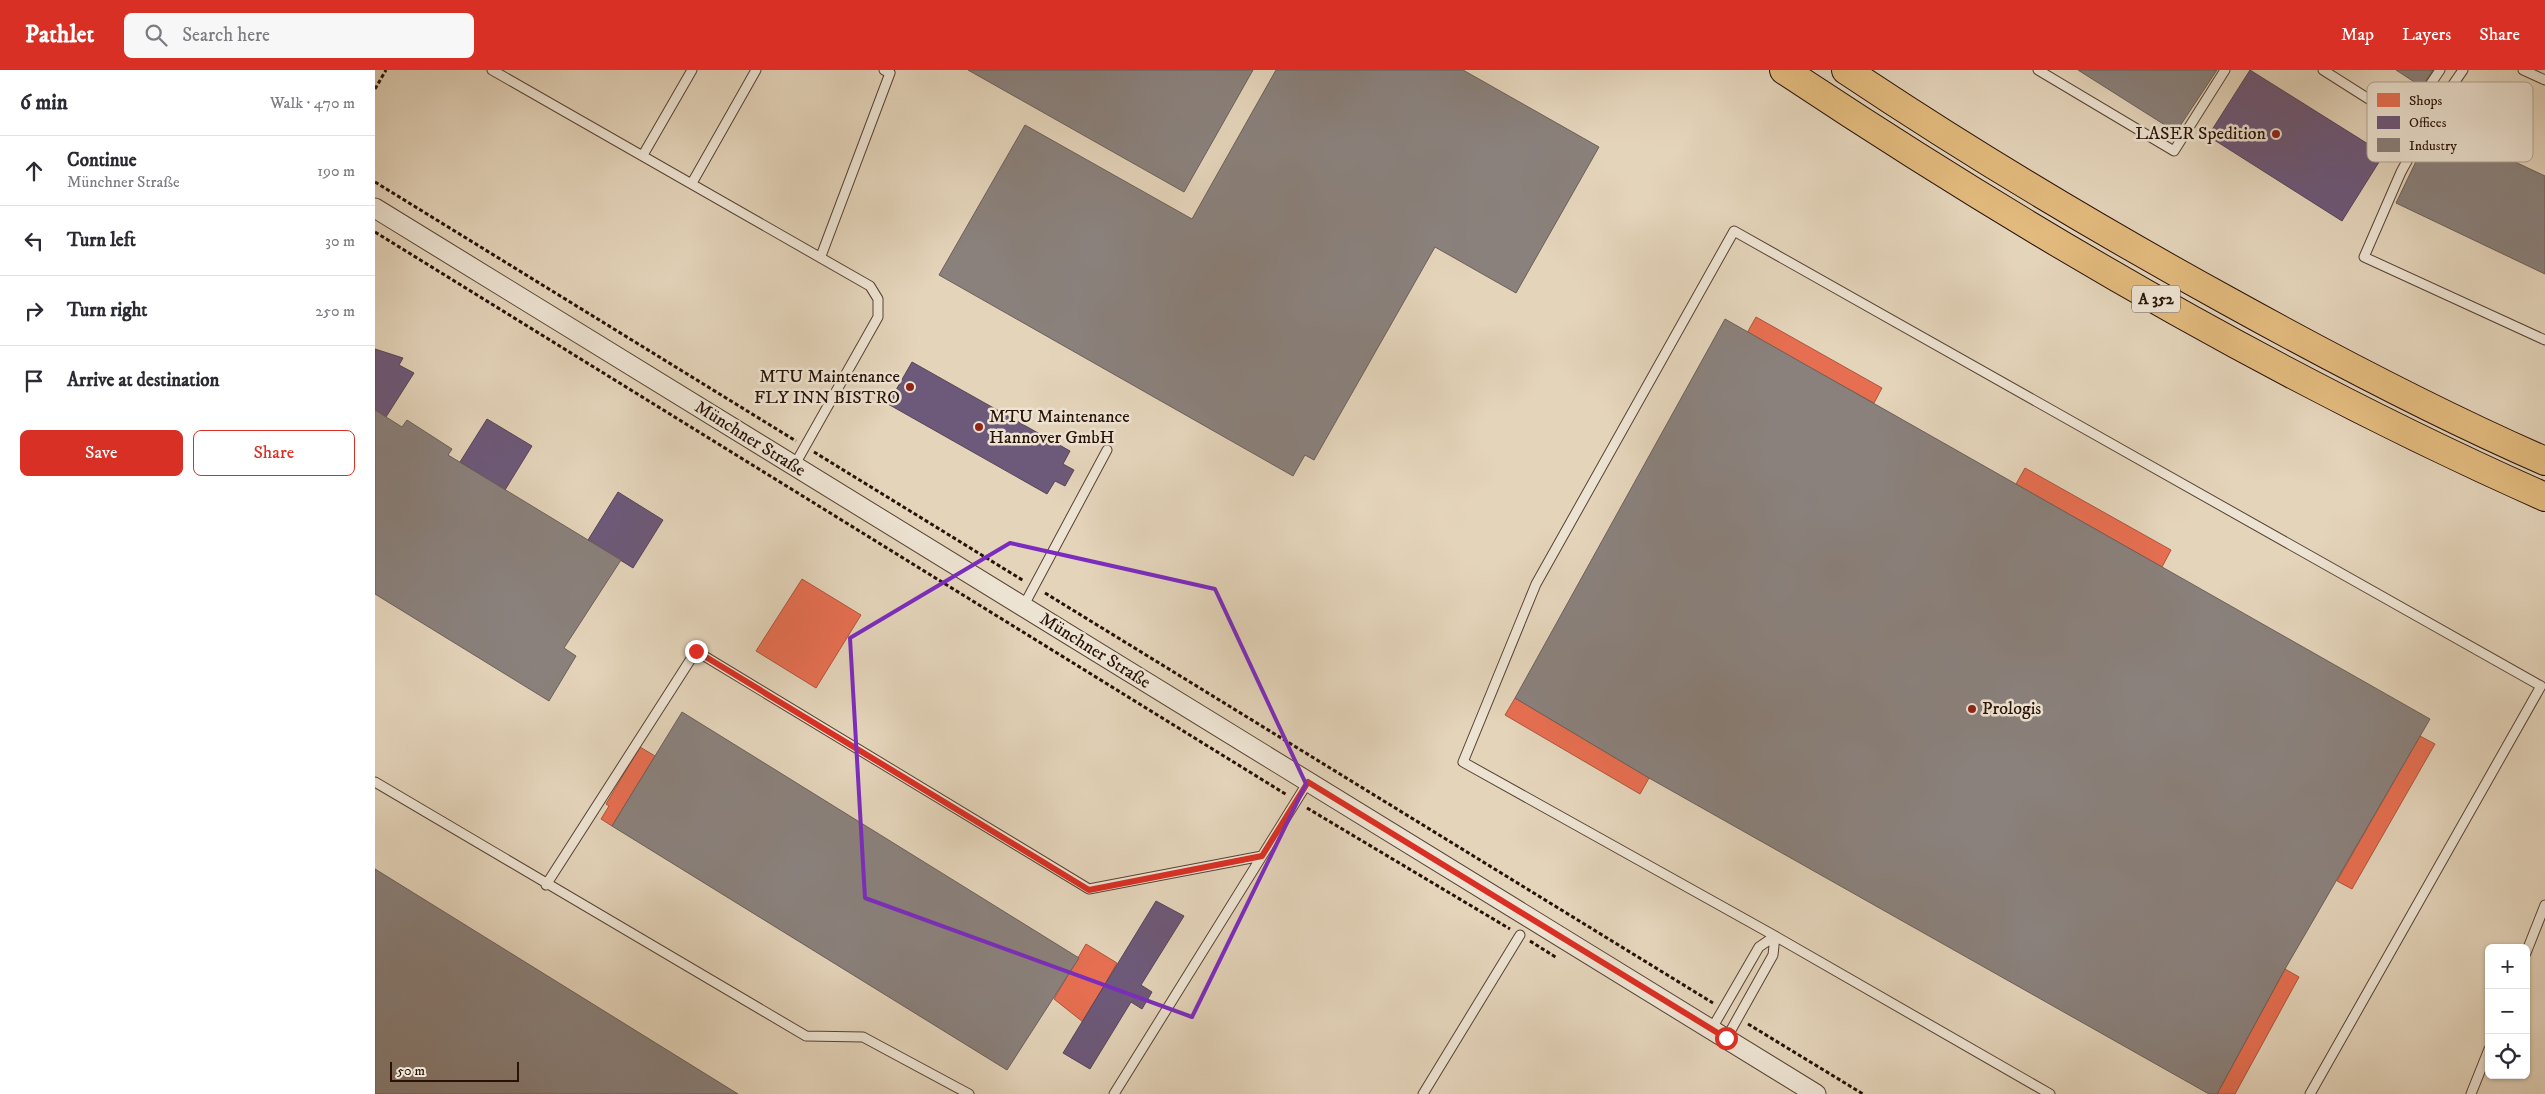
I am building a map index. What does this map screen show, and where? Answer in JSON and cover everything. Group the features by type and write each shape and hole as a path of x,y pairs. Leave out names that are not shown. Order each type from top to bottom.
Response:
{"highway":[{"name":"A 352","path":"1784,70 1906,152 2110,274 2309,384 2545,497"},
{"name":"A 352","path":"1846,70 2000,171 2107,234 2322,353 2545,461"}],"street":[{"name":"Münchner Straße","path":"375,208 1816,1094"}],"lane":[{"path":"492,70 821,256 870,286 879,299 878,317 794,466"},
{"path":"643,155 692,70"},
{"path":"692,183 756,70"},
{"path":"821,256 889,73 884,70"},
{"path":"2038,70 2173,151 2225,70"},
{"path":"2323,70 2367,98"},
{"path":"2432,82 2440,70"},
{"path":"2455,82 2463,70"},
{"path":"2523,70 2545,80"},
{"path":"2406,162 2364,257 2545,340"},
{"path":"2049,1094 1775,936 1463,762 1536,584 1734,231 2541,686 2310,1094"},
{"path":"1023,606 1107,450"},
{"path":"546,885 696,651 1089,890 1262,856"},
{"path":"375,782 546,885 807,1036 863,1037 969,1094"},
{"path":"1114,1094 1308,782"},
{"path":"2530,944 2545,905"},
{"path":"1423,1094 1519,935"},
{"path":"1718,1034 1723,1009 1759,947 1775,936"},
{"path":"1718,1034 1738,1018 1773,955 1775,936"},
{"path":"2471,1094 2485,1059"}],"path":[{"path":"375,89 386,70"},
{"path":"375,182 1723,1009"},
{"path":"375,232 1296,801 1562,961"},
{"path":"1738,1018 1863,1094"}],"highlighted area":[{"path":"1010,543 1215,589 1306,784 1192,1017 865,898 850,638"}],"building: Shops":[{"path":"1756,317 1882,388 1874,403 1747,333"},
{"path":"2025,468 2171,550 2162,567 2016,484"},
{"path":"802,579 861,615 816,688 756,651"},
{"path":"1515,698 1649,778 1640,794 1505,715"},
{"path":"2420,736 2435,744 2352,889 2337,881"},
{"path":"640,747 655,756 612,826 601,819 609,806 606,804"},
{"path":"1086,944 1117,963 1083,1022 1054,999"},
{"path":"2285,969 2299,977 2235,1094 2217,1094"}],"building: Offices":[{"path":"2250,70 2367,143 2367,162 2379,162 2342,221 2208,136"},
{"path":"375,349 403,358 399,365 414,373 386,417 375,410"},
{"name":"MTU Maintenance Hannover GmbH","path":"912,362 1070,451 1063,464 1074,470 1065,486 1055,481 1047,494 888,404"},
{"path":"487,419 532,446 505,490 460,462"},
{"path":"618,492 663,520 633,568 588,540"},
{"path":"1156,901 1184,916 1141,985 1152,992 1142,1009 1131,1002 1090,1069 1063,1053"}],"building: Industry":[{"path":"968,70 1253,70 1184,192"},
{"path":"1276,70 1463,70 1599,147 1516,293 1435,247 1314,460 1305,455 1293,476 939,275 1025,125 1192,219"},
{"path":"2078,70 2217,70 2176,132"},
{"path":"2396,70 2433,70 2425,82 2414,82"},
{"path":"2416,162 2515,162 2545,176 2545,274 2396,203"},
{"name":"Prologis","path":"1725,319 2430,719 2285,969 2217,1094 2209,1094 1649,778 1515,698"},
{"path":"375,410 402,427 407,420 452,449 448,455 621,560 564,648 576,656 549,701 375,594"},
{"path":"682,712 1079,958 1007,1070 612,826"},
{"path":"375,869 738,1094 375,1094"}],"place":[{"name":"LASER Spedition","path":"2276,134"},
{"name":"MTU Maintenance FLY INN BISTRO","path":"910,387"},
{"name":"MTU Maintenance Hannover GmbH","path":"979,427"},
{"name":"Prologis","path":"1972,709"}],"route":[{"path":"696,651 1089,890 1262,856 1308,782 1726,1038"}]}
